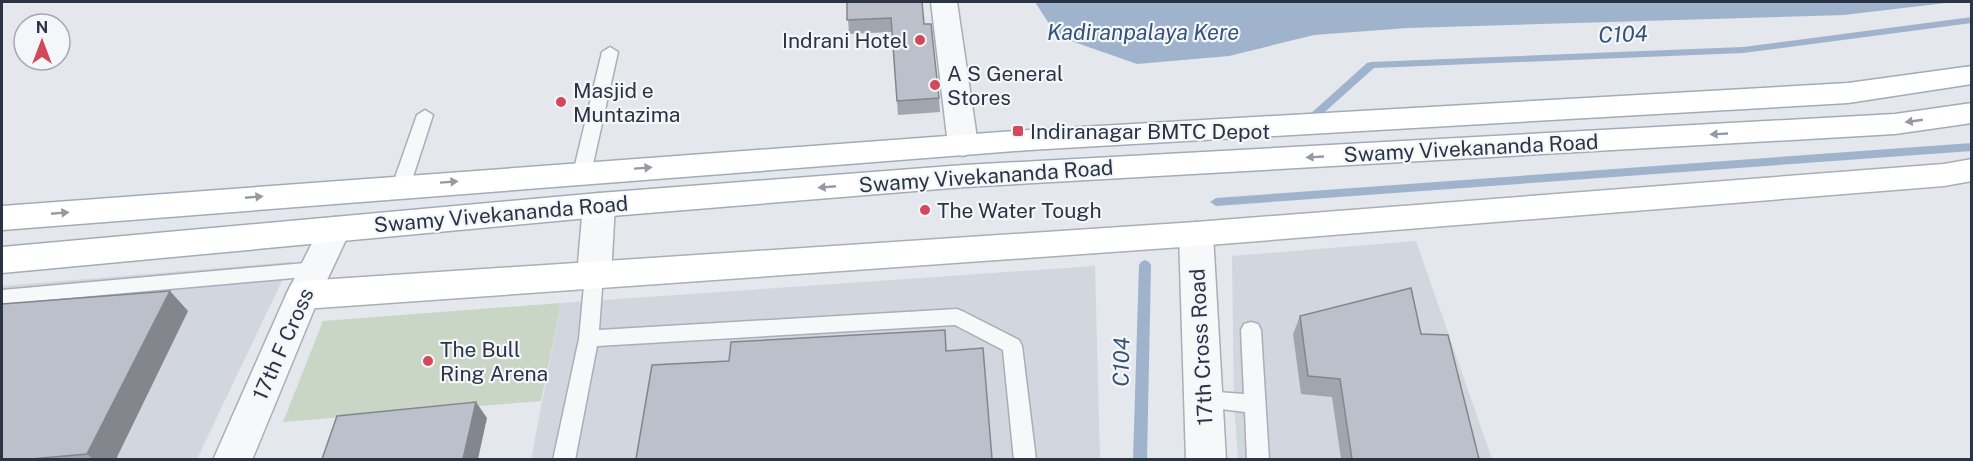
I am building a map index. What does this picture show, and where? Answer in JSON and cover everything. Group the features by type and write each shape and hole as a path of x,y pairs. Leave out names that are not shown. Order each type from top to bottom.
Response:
{"main road":[{"name":"Swamy Vivekananda Road","path":"2,218 963,145 1848,93 1971,75"},
{"name":"Swamy Vivekananda Road","path":"2,260 599,205 964,176 1895,124 1971,113"},
{"path":"310,282 594,275 1636,201 1944,175 1971,170"}],"street":[{"path":"944,2 963,145"},
{"path":"594,275 599,205"},
{"name":"17th F Cross","path":"232,459 335,229"},
{"name":"17th Cross Road","path":"1196,234 1206,459"}],"lane":[{"path":"582,173 610,52"},
{"path":"401,186 425,115"},
{"path":"564,459 589,339 594,275"},
{"path":"2,297 310,282"},
{"path":"589,339 957,317 1012,346 1025,459"},
{"path":"1251,330 1258,459"},
{"path":"1203,400 1254,404"}],"shaded area":[{"path":"1416,241 1492,459 1238,459 1234,402 1232,256"},
{"path":"291,262 197,459 2,460 2,286"},
{"path":"1095,266 1100,459 531,460 561,303"}],"green space":[{"name":"The Bull Ring Arena","path":"561,303 541,401 283,422 323,321"}],"water":[{"name":"Kadiranpalaya Kere","path":"1035,2 1954,2 1844,15 1408,28 1314,35 1229,56 1137,64 1057,36"}],"building":[{"path":"847,2 922,2 924,24 931,24 939,98 897,101 891,18 847,20"},
{"path":"1411,288 1421,334 1448,335 1479,459 1352,459 1340,379 1308,376 1300,316"},
{"path":"170,291 87,454 2,459 2,304"},
{"path":"945,330 946,351 983,348 992,459 636,459 652,365 729,361 731,342"},
{"path":"476,402 463,459 322,459 337,416"}],"waterway":[{"name":"C104","path":"1304,124 1371,65 1743,50 1972,20"},
{"path":"1216,202 1972,147"},
{"name":"C104","path":"1138,203 1139,211"},
{"name":"C104","path":"1140,460 1145,265"}],"place":[{"name":"Indrani Hotel","path":"920,40"},
{"name":"A S General Stores","path":"935,85"},
{"name":"Masjid e Muntazima","path":"561,102"},
{"name":"Indiranagar BMTC Depot","path":"1018,131"},
{"name":"The Water Tough","path":"925,210"},
{"name":"The Bull Ring Arena","path":"428,361"}]}
